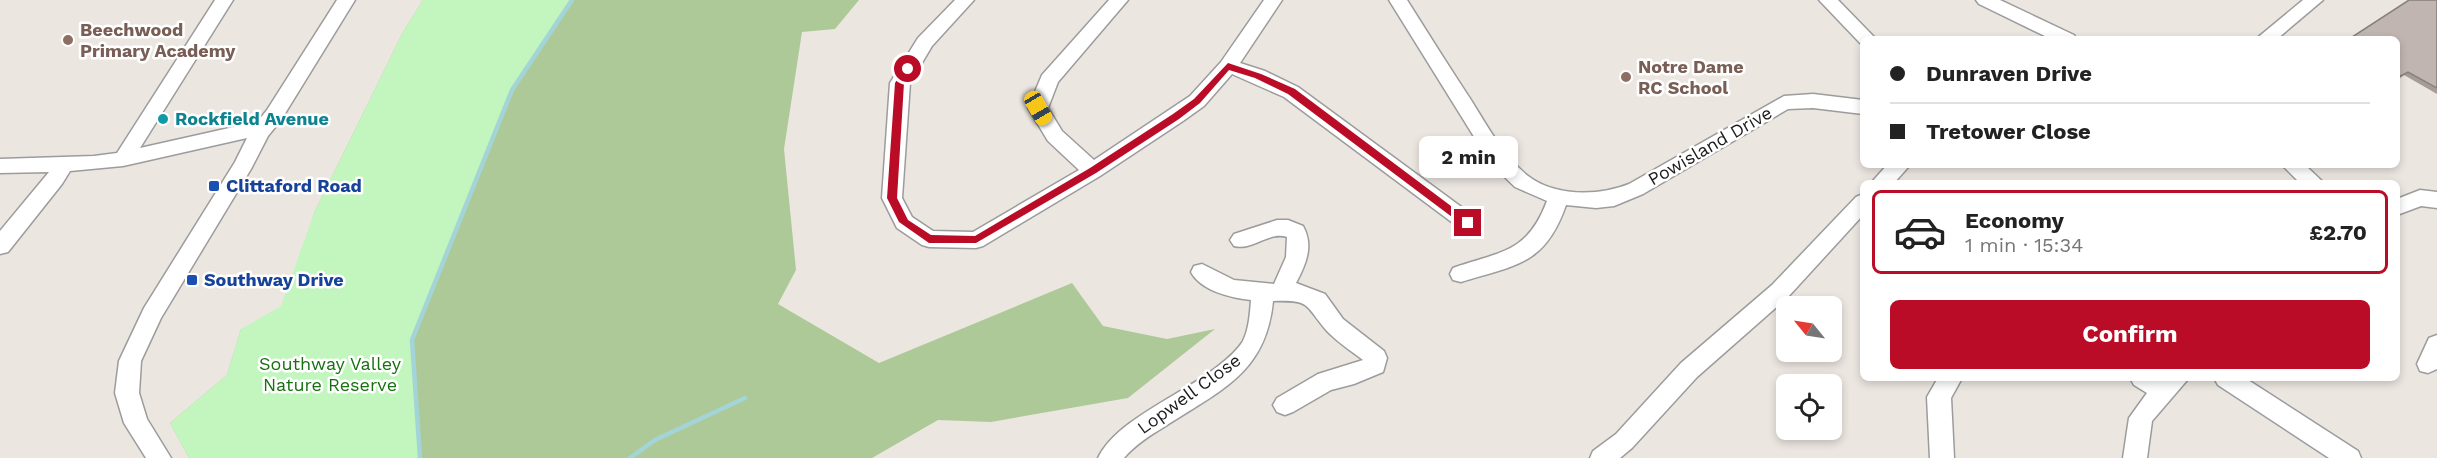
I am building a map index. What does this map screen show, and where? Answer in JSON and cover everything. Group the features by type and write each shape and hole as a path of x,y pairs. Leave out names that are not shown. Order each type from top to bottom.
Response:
{"street":[{"path":"123,159 224,0"},
{"path":"159,458 136,423 127,393 129,361 148,322 244,164 260,132 274,115 346,0"},
{"path":"965,0 925,42 900,83 892,198 904,222 929,239 976,240 1093,171 1197,101 1228,66 1273,0"},
{"path":"1093,171 1055,136 1038,108 1049,80 1119,0"},
{"name":"Powisland Drive","path":"1398,0 1498,159 1522,182 1559,197 1596,201 1614,198 1636,189 1784,103 1813,101 1860,107"},
{"path":"1828,0 1864,36"},
{"path":"1984,0 2061,36"},
{"path":"2269,36 2314,0"},
{"path":"1228,66 1258,76 1292,92 1468,223"},
{"path":"0,166 63,165 123,159 247,131 260,132"},
{"path":"0,246 55,179 63,165"},
{"path":"1884,180 1897,168"},
{"path":"2296,168 2310,180"},
{"path":"1461,274 1483,265 1516,257 1538,242 1550,224 1559,197"},
{"path":"2400,206 2420,198 2437,200"},
{"path":"1602,458 1624,441 1689,370 1780,291 1860,205"},
{"name":"Lopwell Close","path":"1110,458 1125,439 1223,374 1242,359 1251,347 1272,292 1297,255 1299,237 1288,228 1279,228 1241,240"},
{"path":"1202,272 1216,283 1231,288 1298,292 1317,300 1335,325 1363,336 1376,358 1375,366 1320,384 1285,405"},
{"path":"1942,458 1939,397 1948,381"},
{"path":"2231,381 2326,434 2349,458"},
{"path":"2134,458 2141,418 2160,382"}],"green space":[{"path":"423,0 859,0 835,29 802,32 784,149 796,270 778,304 879,363 1072,283 1103,326 1167,339 1215,329 1128,398 991,422 938,420 872,458 189,458 170,423 227,375 241,329 296,308 314,213 403,32"},
{"name":"Southway Valley Nature Reserve","path":"423,0 572,0 512,90 412,340 420,458 189,458 170,423 227,375 241,329 281,306 314,213 403,32"}],"building":[{"path":"2409,0 2437,0 2437,88 2408,72 2400,76 2400,36 2354,36"}],"waterway":[{"path":"420,458 412,340 512,90 572,0"},
{"path":"630,458 655,440 745,398"}],"place":[{"name":"Beechwood Primary Academy","path":"68,40"},
{"name":"Notre Dame RC School","path":"1626,77"},
{"name":"Rockfield Avenue","path":"163,119"},
{"name":"Clittaford Road","path":"214,186"},
{"name":"Southway Drive","path":"192,280"}],"route":[{"path":"908,69 900,83 892,198 904,222 929,239 976,240 1093,171 1176,116 1197,101 1228,66 1258,76 1292,92 1468,223"}]}
